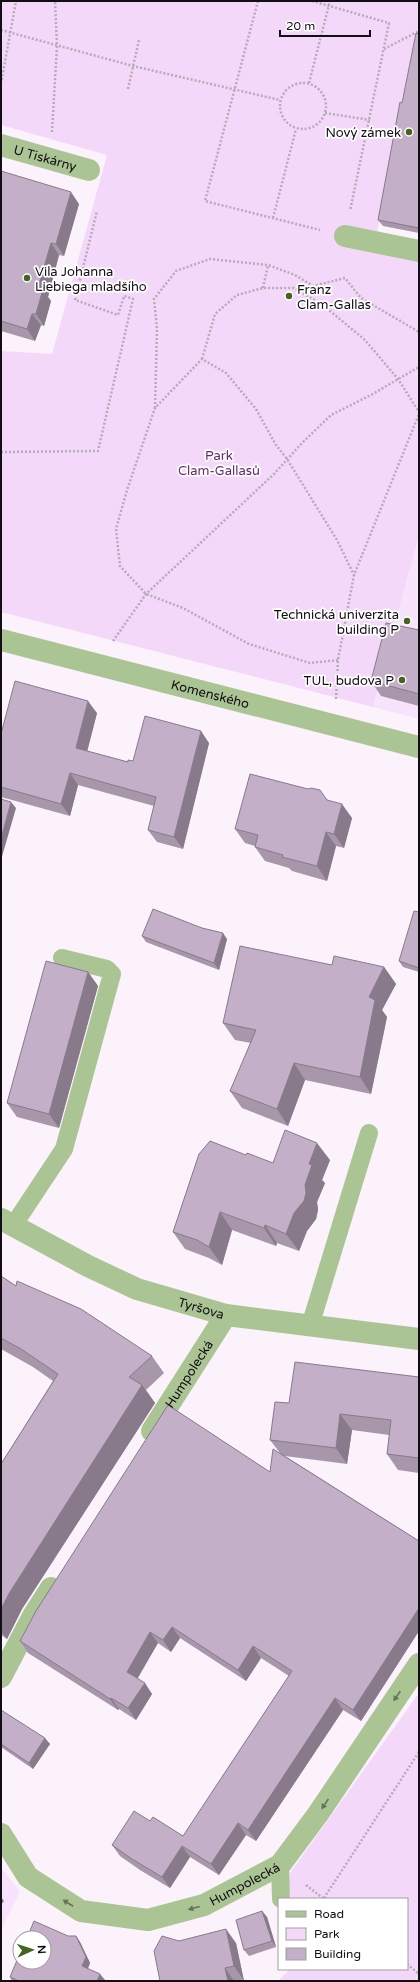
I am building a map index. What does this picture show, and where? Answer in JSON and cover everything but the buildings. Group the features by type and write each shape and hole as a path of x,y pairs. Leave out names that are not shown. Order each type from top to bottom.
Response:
{"street":[{"name":"U Tiskárny","path":"1,145 89,170"},
{"path":"345,236 419,251"},
{"name":"Komenského","path":"1,640 419,747"},
{"name":"Tyršova","path":"7,1222 137,1289 226,1315 419,1339"},
{"name":"Humpolecká","path":"140,1449 226,1315"},
{"path":"1,1677 7,1652 33,1616 63,1569"},
{"name":"Humpolecká","path":"1,1834 28,1877 81,1911 148,1920 204,1905 280,1865 318,1814 419,1664"}],"lane":[{"path":"7,1222 64,1148 112,974 107,969 62,958"},
{"path":"310,1326 369,1132"},
{"path":"280,1865 281,1898"}],"path":[{"path":"1,84 16,1"},
{"path":"50,159 57,46 55,1"},
{"path":"258,1 205,201 345,236 389,23 312,1"},
{"path":"309,83 330,1"},
{"path":"1,30 133,66 280,100"},
{"path":"384,49 419,31"},
{"path":"128,89 139,40"},
{"path":"309,83 324,94 326,113 315,127 296,129 282,118 280,100 291,85 309,83"},
{"path":"326,113 370,120"},
{"path":"273,218 296,129"},
{"path":"1,452 98,451 133,299 124,296 118,315 75,300 97,211"},
{"path":"338,660 310,663 249,644 183,608 146,594 120,566 116,529 127,490 155,408 157,329 154,299 176,272 210,258 268,265 295,275 313,286 345,278 361,298 419,332"},
{"path":"263,288 268,265"},
{"path":"155,408 202,359 215,314 237,295 263,288 294,288 324,306 365,340 398,379 419,413 354,575 338,660 336,726"},
{"path":"202,359 226,373 256,408 276,445 287,459 337,540 354,575"},
{"path":"97,665 146,594 331,415 371,396 419,367"},
{"path":"324,1898 419,1752"},
{"path":"408,1965 419,1974"}],"shaded area":[{"name":"Technická univerzita building P","path":"419,535 419,719 373,707"},
{"path":"1,1868 20,1891 1,1930"}],"green space":[{"name":"Park Clam-Gallasů","path":"1,1 419,1 419,38 377,232 419,240 419,535 373,707 1,612 1,351 52,354 107,155 1,125"},
{"path":"419,1693 419,1981 278,1981 289,1970 408,1970 408,1898 291,1898 287,1877"}],"place":[{"name":"Nový zámek","path":"409,132"},
{"name":"Vila Johanna Liebiega mladšího","path":"27,278"},
{"name":"Franz Clam-Gallas","path":"289,296"},
{"name":"Technická univerzita building P","path":"407,621"},
{"name":"TUL, budova P","path":"402,680"}]}
